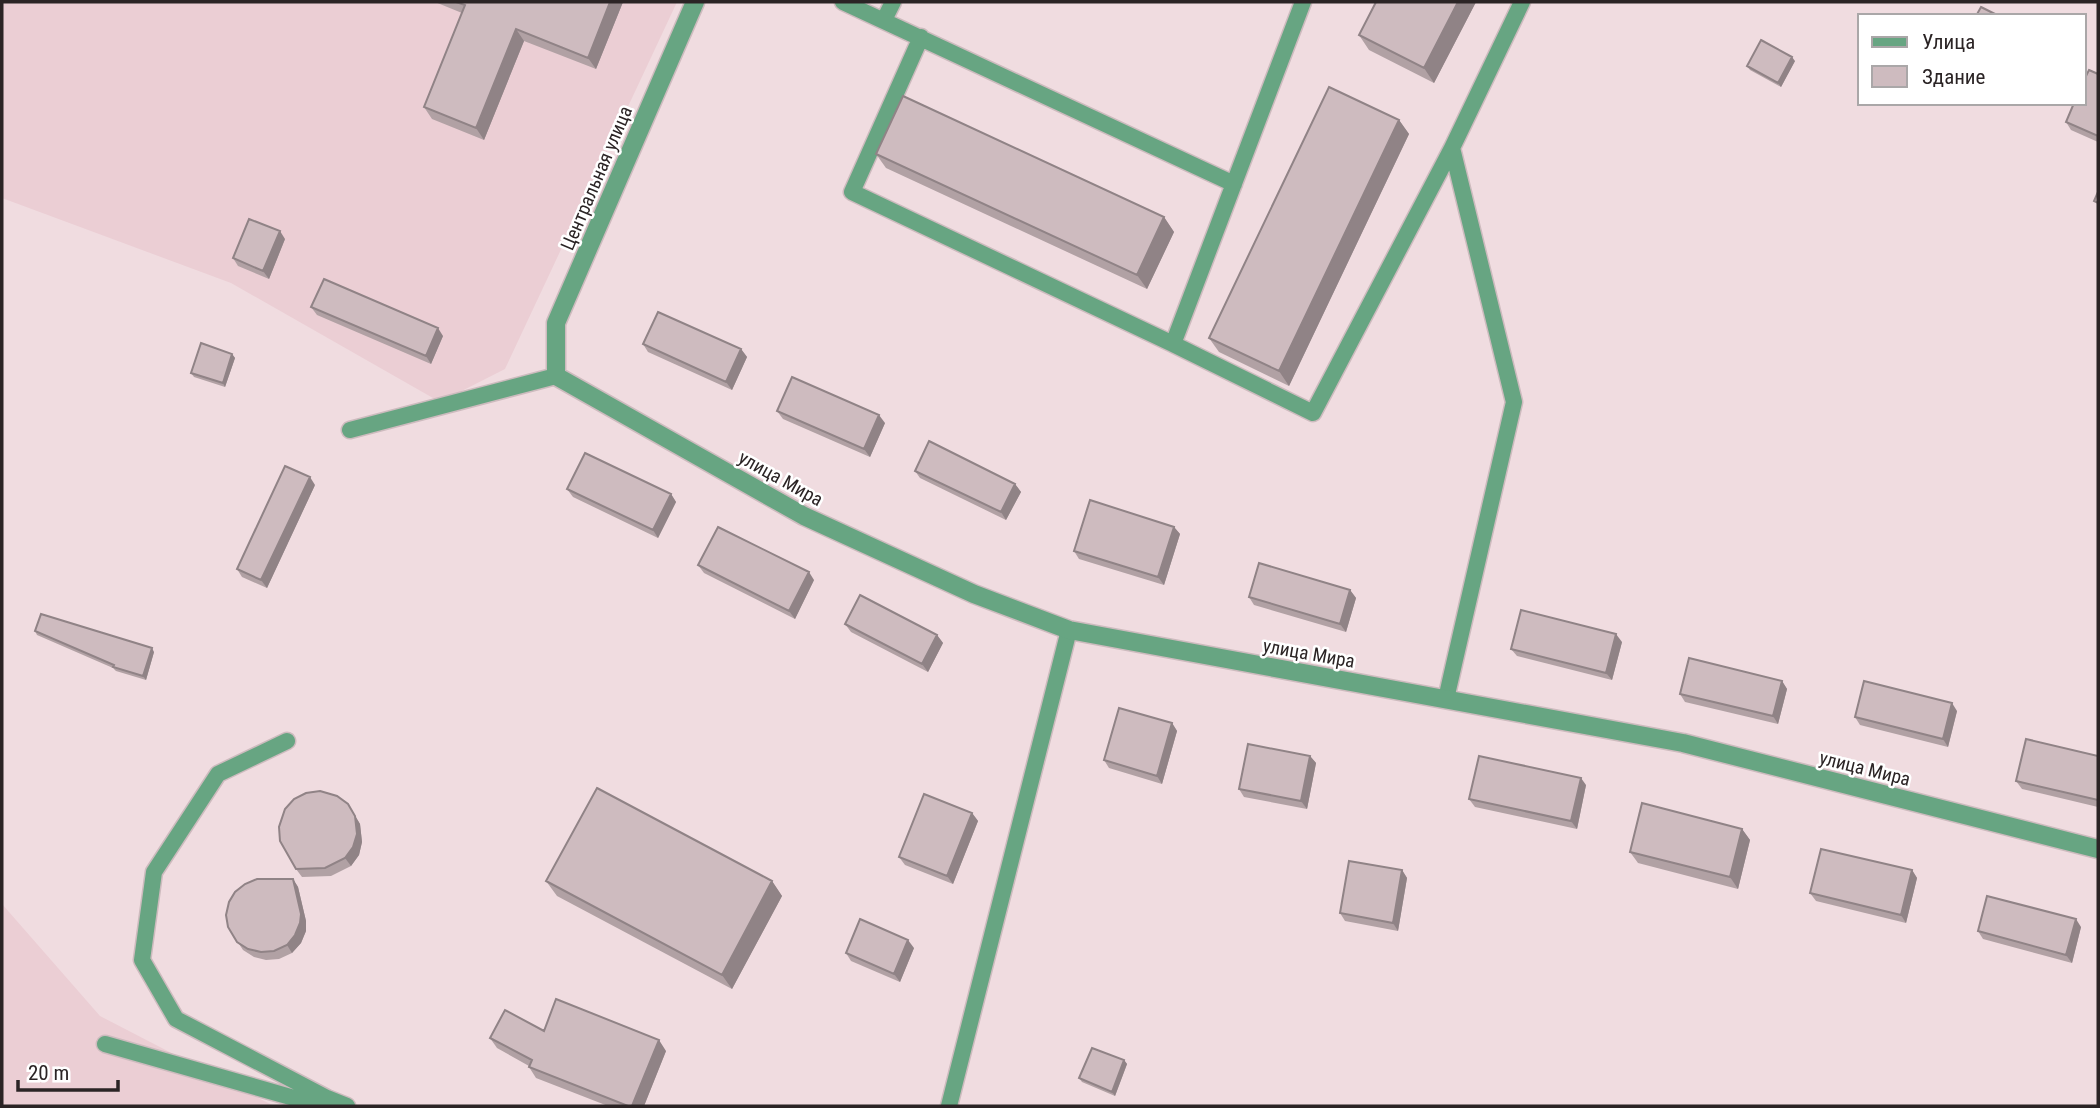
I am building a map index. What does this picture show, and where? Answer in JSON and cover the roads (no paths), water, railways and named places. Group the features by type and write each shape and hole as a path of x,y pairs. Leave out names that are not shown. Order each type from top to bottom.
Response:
{"street":[{"name":"Центральная улица","path":"556,376 556,323 695,2"},
{"name":"улица Мира","path":"556,376 804,516 974,594 1069,630 1684,743 2098,849"}],"lane":[{"path":"843,2 1234,184"},
{"path":"884,20 893,2"},
{"path":"1173,344 1303,2"},
{"path":"921,37 852,192 1314,413 1452,148 1522,2"},
{"path":"1446,699 1514,402 1452,148"},
{"path":"349,430 556,376"},
{"path":"949,1106 1069,630"},
{"path":"287,741 218,774 154,872 142,960 177,1018 347,1106"},
{"path":"105,1044 322,1106"}]}
